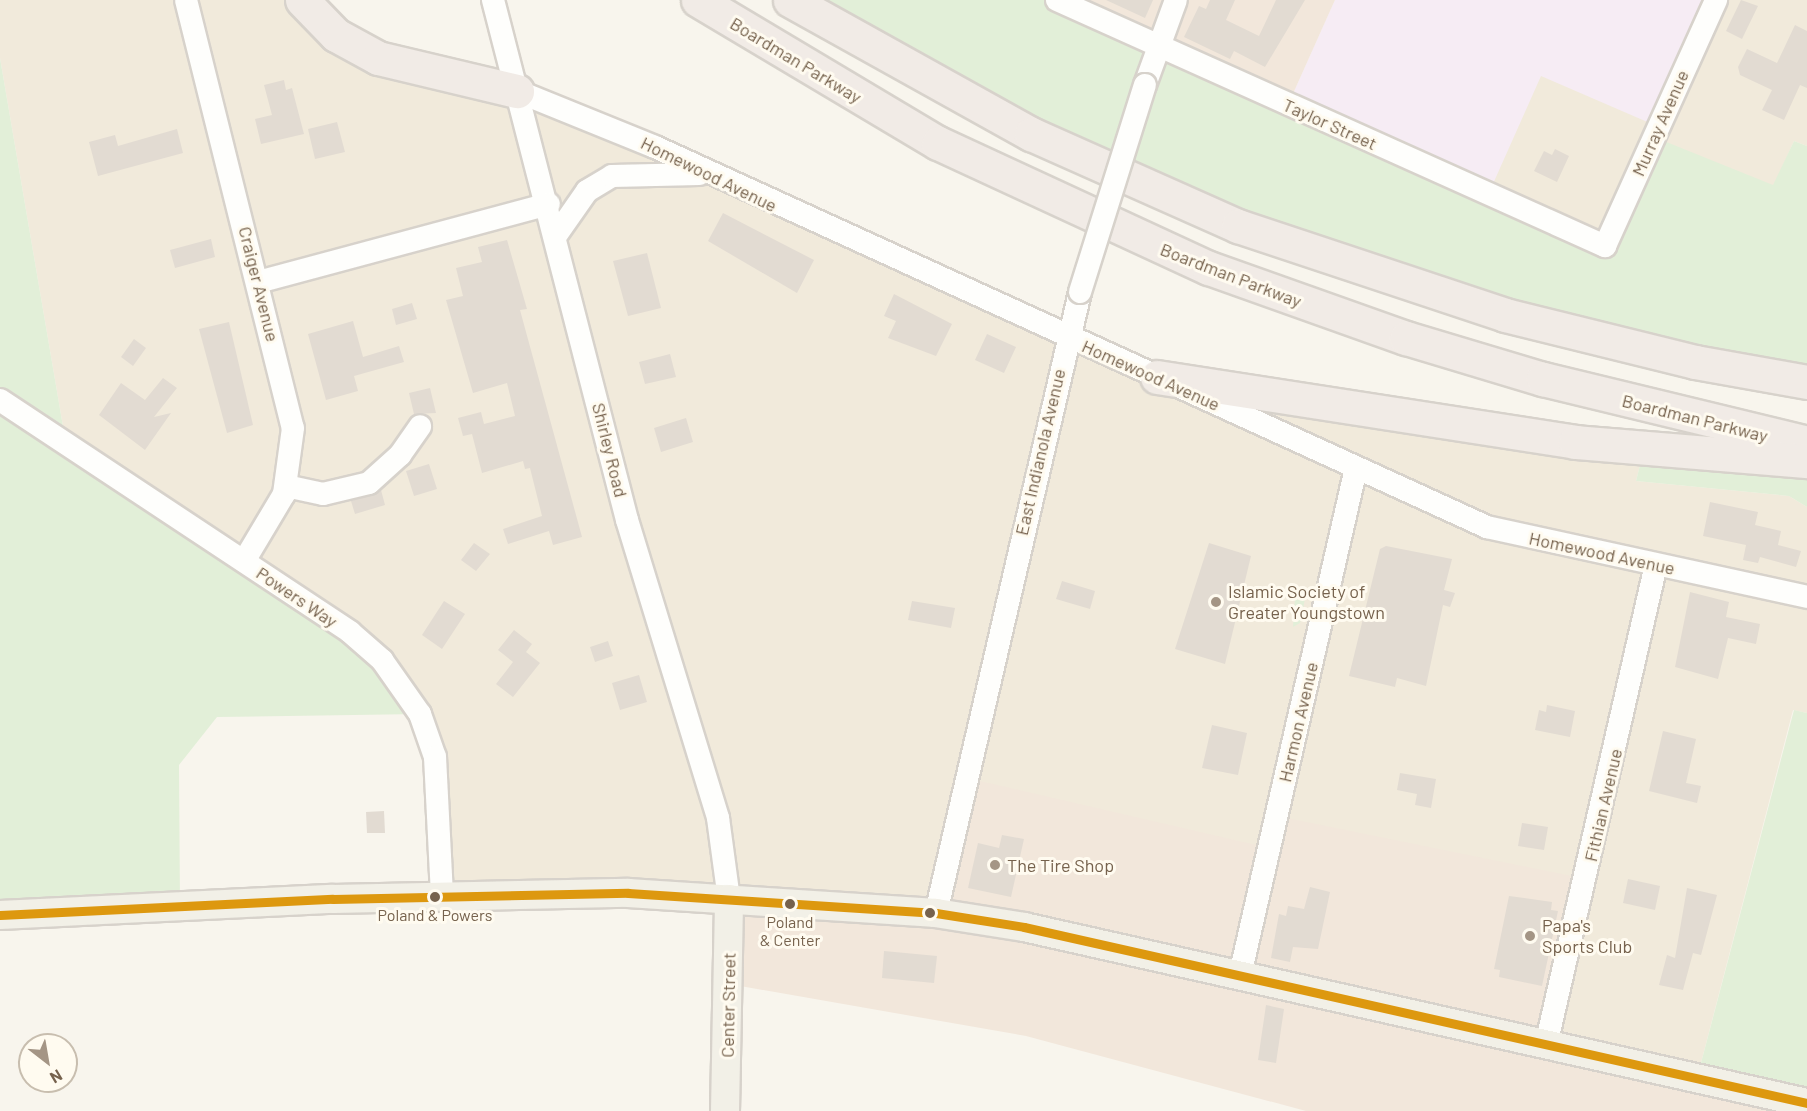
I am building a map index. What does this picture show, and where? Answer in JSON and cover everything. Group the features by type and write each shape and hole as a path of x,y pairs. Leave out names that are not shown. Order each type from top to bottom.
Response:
{"highway":[{"path":"302,0 336,35 378,58 516,91"},
{"name":"Boardman Parkway","path":"698,0 938,143 1209,268 1406,338 1531,375 1694,420 1807,443"},
{"path":"790,0 1031,134 1269,237 1505,315 1615,344 1807,382"},
{"path":"1157,377 1575,442 1807,461"}],"main road":[{"path":"0,915 442,895 628,893 936,913 1240,975 1807,1103"},
{"name":"Center Street","path":"725,1111 729,899"}],"street":[{"name":"Craiger Avenue","path":"186,0 294,428 286,486 244,561"},
{"name":"Shirley Road","path":"493,0 516,91 557,234 627,520 718,818 729,899"},
{"name":"Taylor Street","path":"1057,0 1605,246"},
{"name":"East Indianola Avenue","path":"936,913 1066,337 1145,85 1176,0"},
{"name":"Murray Avenue","path":"1605,246 1716,0"},
{"name":"Homewood Avenue","path":"516,91 645,142 705,174 1487,527 1656,566 1807,597"},
{"path":"557,234 587,191 612,176 705,174"},
{"path":"258,282 549,204"},
{"name":"Powers Way","path":"0,400 350,632 406,691 435,758 442,895"},
{"path":"286,486 323,494 369,483 400,455 420,426"},
{"name":"Harmon Avenue","path":"1240,975 1356,468"},
{"name":"Fithian Avenue","path":"1546,1045 1656,566"}],"shaded area":[{"path":"0,0 302,0 336,35 517,91 1157,377 1644,449 1636,481 1789,496 1807,507 1807,713 1793,710 1697,1078 1546,1045 1269,848 936,913 442,895 420,714 66,444 0,58"},
{"path":"1057,0 1335,0 1288,105"},
{"path":"1335,0 1807,0 1807,146 1794,141 1774,185 1605,246 1288,105"},
{"path":"1335,0 1716,0 1659,127 1541,76 1488,195 1288,105"},
{"path":"967,778 1269,848 1277,816 1586,879 1547,1045 1807,1111 1306,1111 1026,1036 729,984 729,899 936,913"}],"green space":[{"path":"790,0 1057,0 1605,246 1654,137 1773,185 1794,141 1807,146 1807,382 1321,257"},
{"path":"0,58 66,444 350,632 420,714 217,717 179,765 180,906 0,915"},
{"path":"1644,449 1807,461 1807,507 1789,496 1636,481"},
{"path":"1295,597 1305,599 1300,623 1293,627"},
{"path":"1794,710 1807,713 1807,1103 1697,1078"}],"building":[{"path":"1106,0 1153,0 1145,18"},
{"path":"1210,0 1235,0 1226,20 1259,36 1276,0 1305,0 1265,67 1234,51 1230,59 1184,37 1199,6 1206,9"},
{"path":"1741,0 1758,6 1742,39 1726,31"},
{"path":"1795,25 1807,31 1807,88 1800,85 1784,120 1762,110 1772,90 1740,75 1738,67 1747,49 1777,63"},
{"path":"284,80 286,90 292,88 304,134 261,144 255,119 272,115 264,85"},
{"path":"337,122 345,152 315,159 308,129"},
{"path":"177,129 183,153 98,176 89,142 115,135 118,146"},
{"path":"1555,149 1569,156 1557,182 1534,171 1544,151 1552,155"},
{"path":"723,213 814,260 797,293 708,241"},
{"path":"211,239 215,257 175,268 170,250"},
{"path":"507,240 527,309 520,310 582,537 553,545 549,531 508,544 503,529 542,516 530,468 525,469 523,461 482,473 472,434 463,436 458,418 481,412 484,424 515,416 507,383 473,393 446,300 463,296 456,268 482,262 478,247"},
{"path":"647,253 661,308 628,316 613,261"},
{"path":"894,294 952,324 936,356 888,338 896,321 884,316"},
{"path":"412,303 417,319 396,325 392,309"},
{"path":"353,321 363,357 399,346 404,362 354,376 358,391 326,400 308,334"},
{"path":"229,322 253,425 227,433 199,329"},
{"path":"987,334 1016,347 1004,373 975,360"},
{"path":"134,339 146,348 133,366 121,357"},
{"path":"670,354 676,377 645,384 639,362"},
{"path":"163,378 177,388 154,417 171,413 145,450 99,415 121,383 145,400"},
{"path":"430,388 436,413 414,414 409,393"},
{"path":"686,418 693,442 661,452 654,428"},
{"path":"429,464 437,489 414,496 406,471"},
{"path":"381,490 385,505 355,514 351,501"},
{"path":"1710,502 1758,512 1755,525 1781,531 1778,545 1801,551 1796,567 1760,557 1758,563 1743,560 1746,545 1703,536"},
{"path":"474,543 490,554 476,571 461,560"},
{"name":"Islamic Society of Greater Youngstown","path":"1209,543 1251,556 1225,664 1175,649"},
{"path":"1386,546 1452,559 1444,590 1455,593 1450,607 1443,605 1426,686 1397,678 1395,687 1349,676 1380,549"},
{"path":"1062,581 1095,591 1090,609 1056,599"},
{"path":"1690,592 1729,602 1726,617 1760,624 1756,644 1728,638 1718,679 1675,667"},
{"path":"444,601 465,614 442,649 422,635"},
{"path":"912,601 955,608 951,628 908,620"},
{"path":"514,630 532,644 526,652 540,663 513,697 496,684 513,662 498,650"},
{"path":"608,641 613,656 595,662 590,647"},
{"path":"639,675 647,702 620,710 612,683"},
{"path":"1547,705 1575,711 1570,737 1535,730 1539,710 1546,712"},
{"path":"1212,725 1247,733 1238,775 1202,768"},
{"path":"1663,731 1696,739 1686,783 1701,786 1697,803 1649,791"},
{"path":"1400,773 1436,779 1431,808 1415,805 1417,794 1397,790"},
{"path":"384,811 385,833 367,833 366,812"},
{"path":"1522,823 1548,827 1544,850 1518,846"},
{"name":"The Tire Shop","path":"1002,835 1024,839 1011,897 968,888 978,843 999,848"},
{"path":"1628,879 1660,886 1655,910 1623,903"},
{"path":"1310,887 1330,892 1318,949 1293,947 1290,962 1271,958 1279,914 1286,916 1288,906 1304,909"},
{"path":"1687,888 1717,895 1701,955 1693,953 1683,990 1659,985 1667,955 1675,958"},
{"name":"Papa's Sports Club","path":"1509,896 1552,902 1551,910 1558,911 1542,986 1499,977 1500,970 1494,969"},
{"path":"884,951 937,956 934,983 882,978"},
{"path":"1266,1005 1284,1009 1276,1063 1258,1060"}],"transit line":[{"path":"0,915 333,899 628,893 936,913 1024,927 1807,1103"}],"place":[{"name":"Islamic Society of Greater Youngstown","path":"1216,602"},
{"name":"The Tire Shop","path":"995,865"},
{"name":"Poland & Powers","path":"435,897"},
{"name":"Poland & Center","path":"790,904"},
{"name":"Papa's Sports Club","path":"1530,936"}]}
